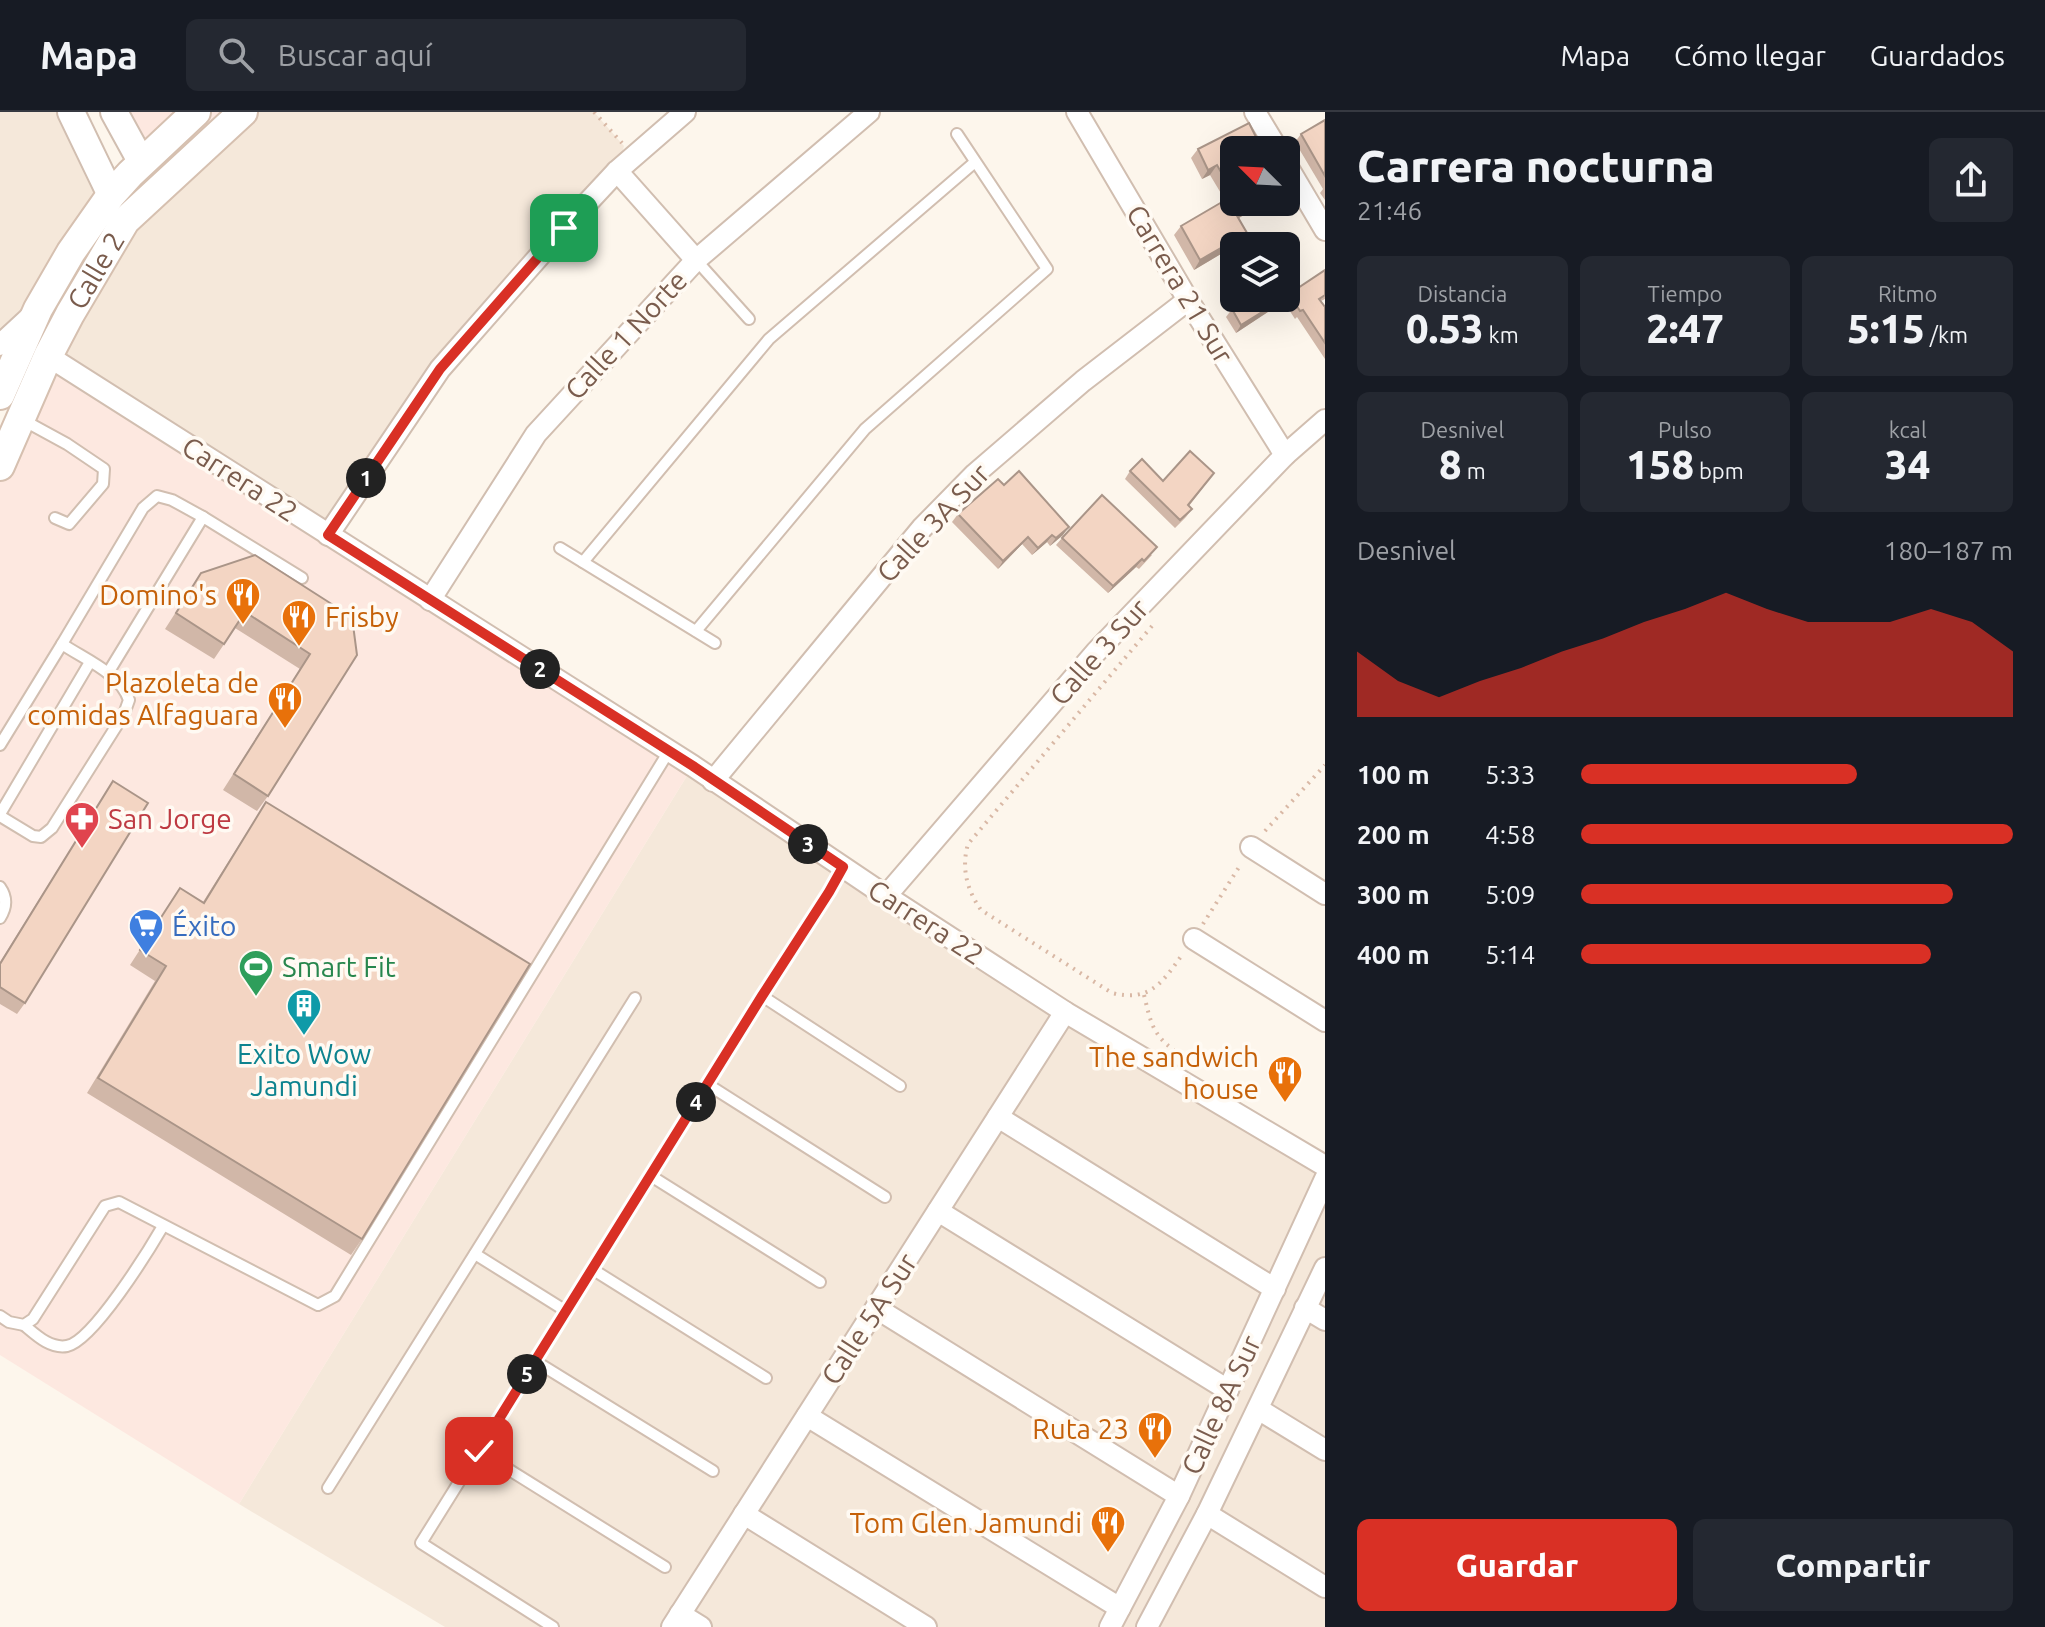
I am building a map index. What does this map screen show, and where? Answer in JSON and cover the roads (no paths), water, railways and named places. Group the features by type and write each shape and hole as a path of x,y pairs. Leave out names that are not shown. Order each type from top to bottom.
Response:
{"main road":[{"name":"Calle 2","path":"0,395 38,309 71,252 111,195 196,112"},
{"name":"Calle 2","path":"0,466 48,356 125,221 243,112"}],"street":[{"path":"71,112 111,195"},
{"path":"114,112 142,163"},
{"path":"328,535 440,369 617,171 685,112"},
{"name":"Calle 1 Norte","path":"430,600 536,434 696,260 869,112"},
{"name":"Carrera 21 Sur","path":"1077,112 1188,300 1285,455"},
{"path":"1255,112 1270,136"},
{"path":"617,171 696,260"},
{"path":"1300,188 1325,230"},
{"name":"Calle 3A Sur","path":"713,781 922,528 975,474 1083,381 1188,300"},
{"path":"0,345 38,309"},
{"name":"Carrera 22","path":"48,356 669,751 1065,1012 1325,1166"},
{"name":"Calle 3 Sur","path":"886,896 1096,652 1285,455 1325,420"},
{"path":"1251,847 1325,894"},
{"path":"1194,939 1325,1021"},
{"name":"Calle 5A Sur","path":"676,1621 1065,1012"},
{"path":"998,1117 1275,1289"},
{"name":"Calle 8A Sur","path":"1110,1627 1179,1496 1325,1179"},
{"path":"938,1211 1228,1390"},
{"name":"Calle 8A Sur","path":"1148,1627 1207,1514 1325,1268"},
{"path":"876,1308 1179,1496"},
{"path":"1305,1308 1325,1320"},
{"path":"1258,1409 1325,1450"},
{"path":"807,1416 1120,1608"},
{"path":"744,1514 926,1627"},
{"path":"1207,1514 1325,1587"},
{"path":"676,1621 701,1627"}],"lane":[{"path":"696,631 865,429 1047,269 957,134"},
{"path":"583,562 769,339 975,162"},
{"path":"696,260 749,319"},
{"path":"21,419 104,469 103,484 69,524 55,518"},
{"path":"0,745 143,508 157,496 172,500 203,517 302,578"},
{"path":"108,673 203,517"},
{"path":"560,548 715,643"},
{"path":"62,644 108,673 126,692 129,700 124,714 52,828 41,837 33,836 0,815 90,662"},
{"path":"24,1325 33,1319 105,1206 119,1202 318,1305 335,1296 669,751"},
{"path":"553,1627 421,1543 843,867"},
{"path":"0,887 6,899 0,918"},
{"path":"762,996 900,1086"},
{"path":"328,1488 635,998"},
{"path":"707,1084 885,1197"},
{"path":"651,1176 820,1282"},
{"path":"0,1316 9,1322 24,1325 53,1345 70,1345 105,1312 163,1226"},
{"path":"475,1254 566,1311"},
{"path":"592,1269 766,1378"},
{"path":"535,1361 713,1471"},
{"path":"479,1451 665,1567"}],"place":[{"name":"Domino's","path":"243,626"},
{"name":"Frisby","path":"299,648"},
{"name":"Plazoleta de comidas Alfaguara","path":"285,730"},
{"name":"San Jorge","path":"82,850"},
{"name":"Éxito","path":"146,957"},
{"name":"Smart Fit","path":"256,998"},
{"name":"Exito Wow Jamundi","path":"304,1037"},
{"name":"The sandwich house","path":"1285,1104"},
{"name":"Ruta 23","path":"1155,1460"},
{"name":"Tom Glen Jamundi","path":"1108,1554"}]}
